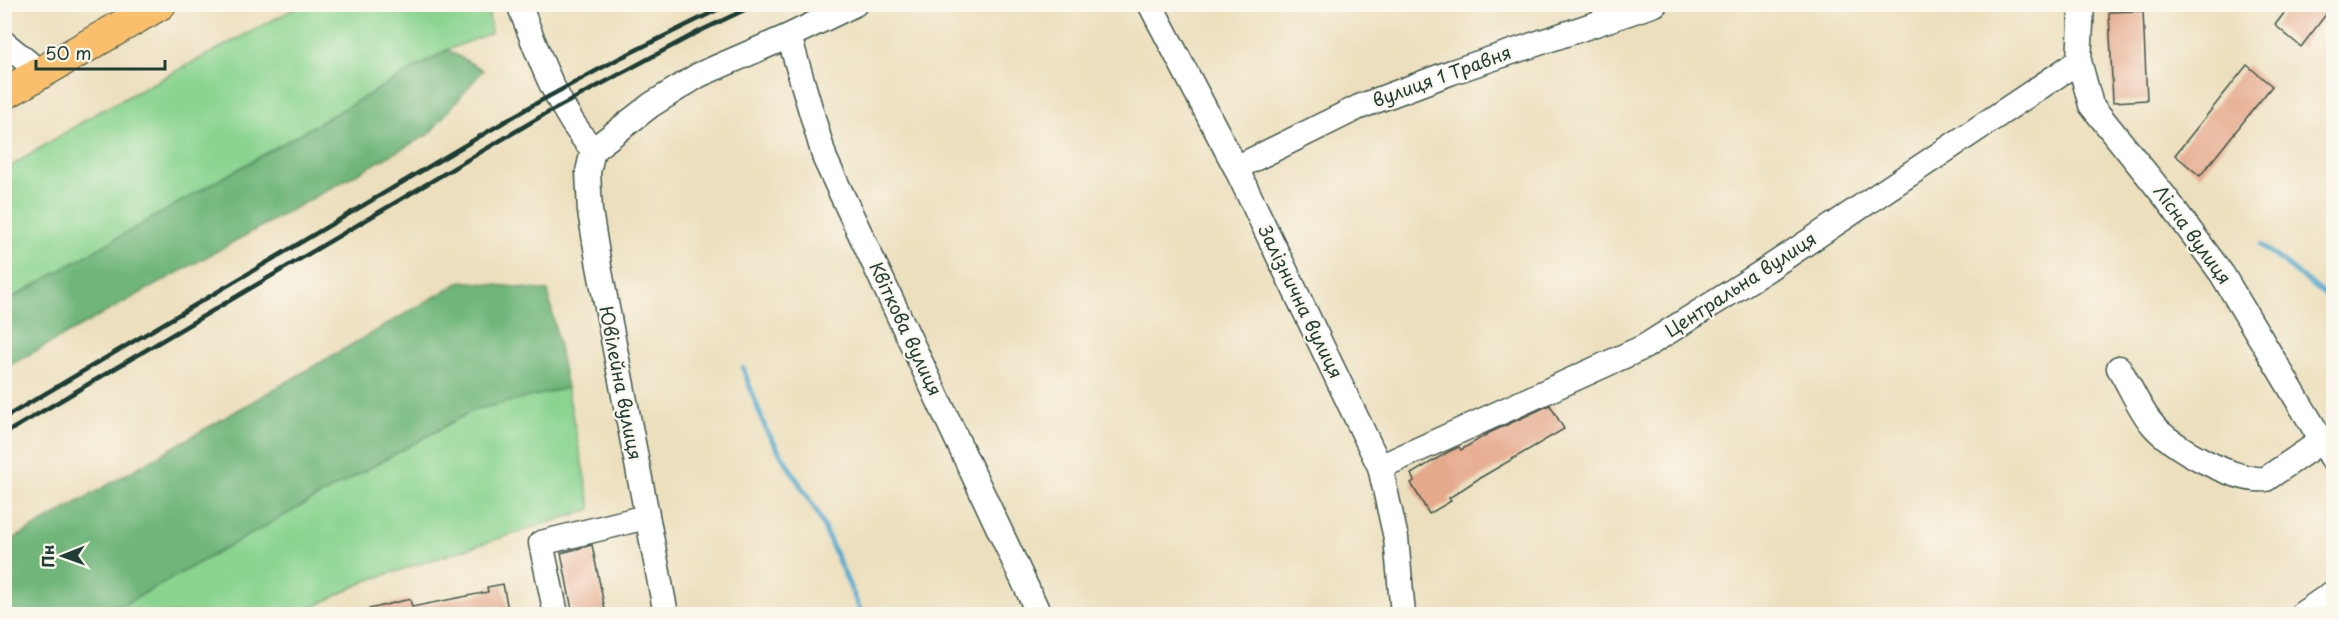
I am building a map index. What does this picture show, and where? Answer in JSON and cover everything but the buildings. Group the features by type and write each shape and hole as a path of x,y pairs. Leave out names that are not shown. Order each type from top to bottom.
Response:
{"main road":[{"path":"4,93 160,4"}],"street":[{"path":"519,4 544,69 576,131 593,150 651,105 699,75 855,4"},
{"name":"Залізнична вулиця","path":"1150,4 1236,168 1380,467 1396,538 1404,615"},
{"name":"вулиця 1 Травня","path":"1236,168 1359,107 1452,72 1655,4"},
{"name":"Лісна вулиця","path":"2082,4 2079,61 2091,105 2166,198 2222,274 2328,451"},
{"name":"Квіткова вулиця","path":"789,36 825,159 1039,615"},
{"path":"4,43 41,73"},
{"name":"Центральна вулиця","path":"1380,467 1644,347 1763,272 2079,61"},
{"name":"Ювілейна вулиця","path":"593,150 588,172 590,211 610,333 666,615"},
{"path":"2120,368 2151,423 2167,440 2236,476 2256,480 2266,479 2328,451"},
{"path":"556,615 540,543 646,517"},
{"path":"2302,615 2334,592"}],"green space":[{"path":"301,5 488,5 491,33 447,50 5,302 5,170 95,114"},
{"path":"447,50 483,70 429,134 5,368 5,302"},
{"path":"462,281 548,291 567,388 474,410 107,614 5,614 5,544"},
{"path":"567,388 591,509 366,581 299,614 107,614 474,410"}],"waterway":[{"path":"2261,245 2334,302"},
{"path":"743,368 766,430 817,512 862,614"}],"railway":[{"path":"4,418 533,105 618,59 729,4"},
{"path":"4,434 540,117 700,31 757,4"}]}
